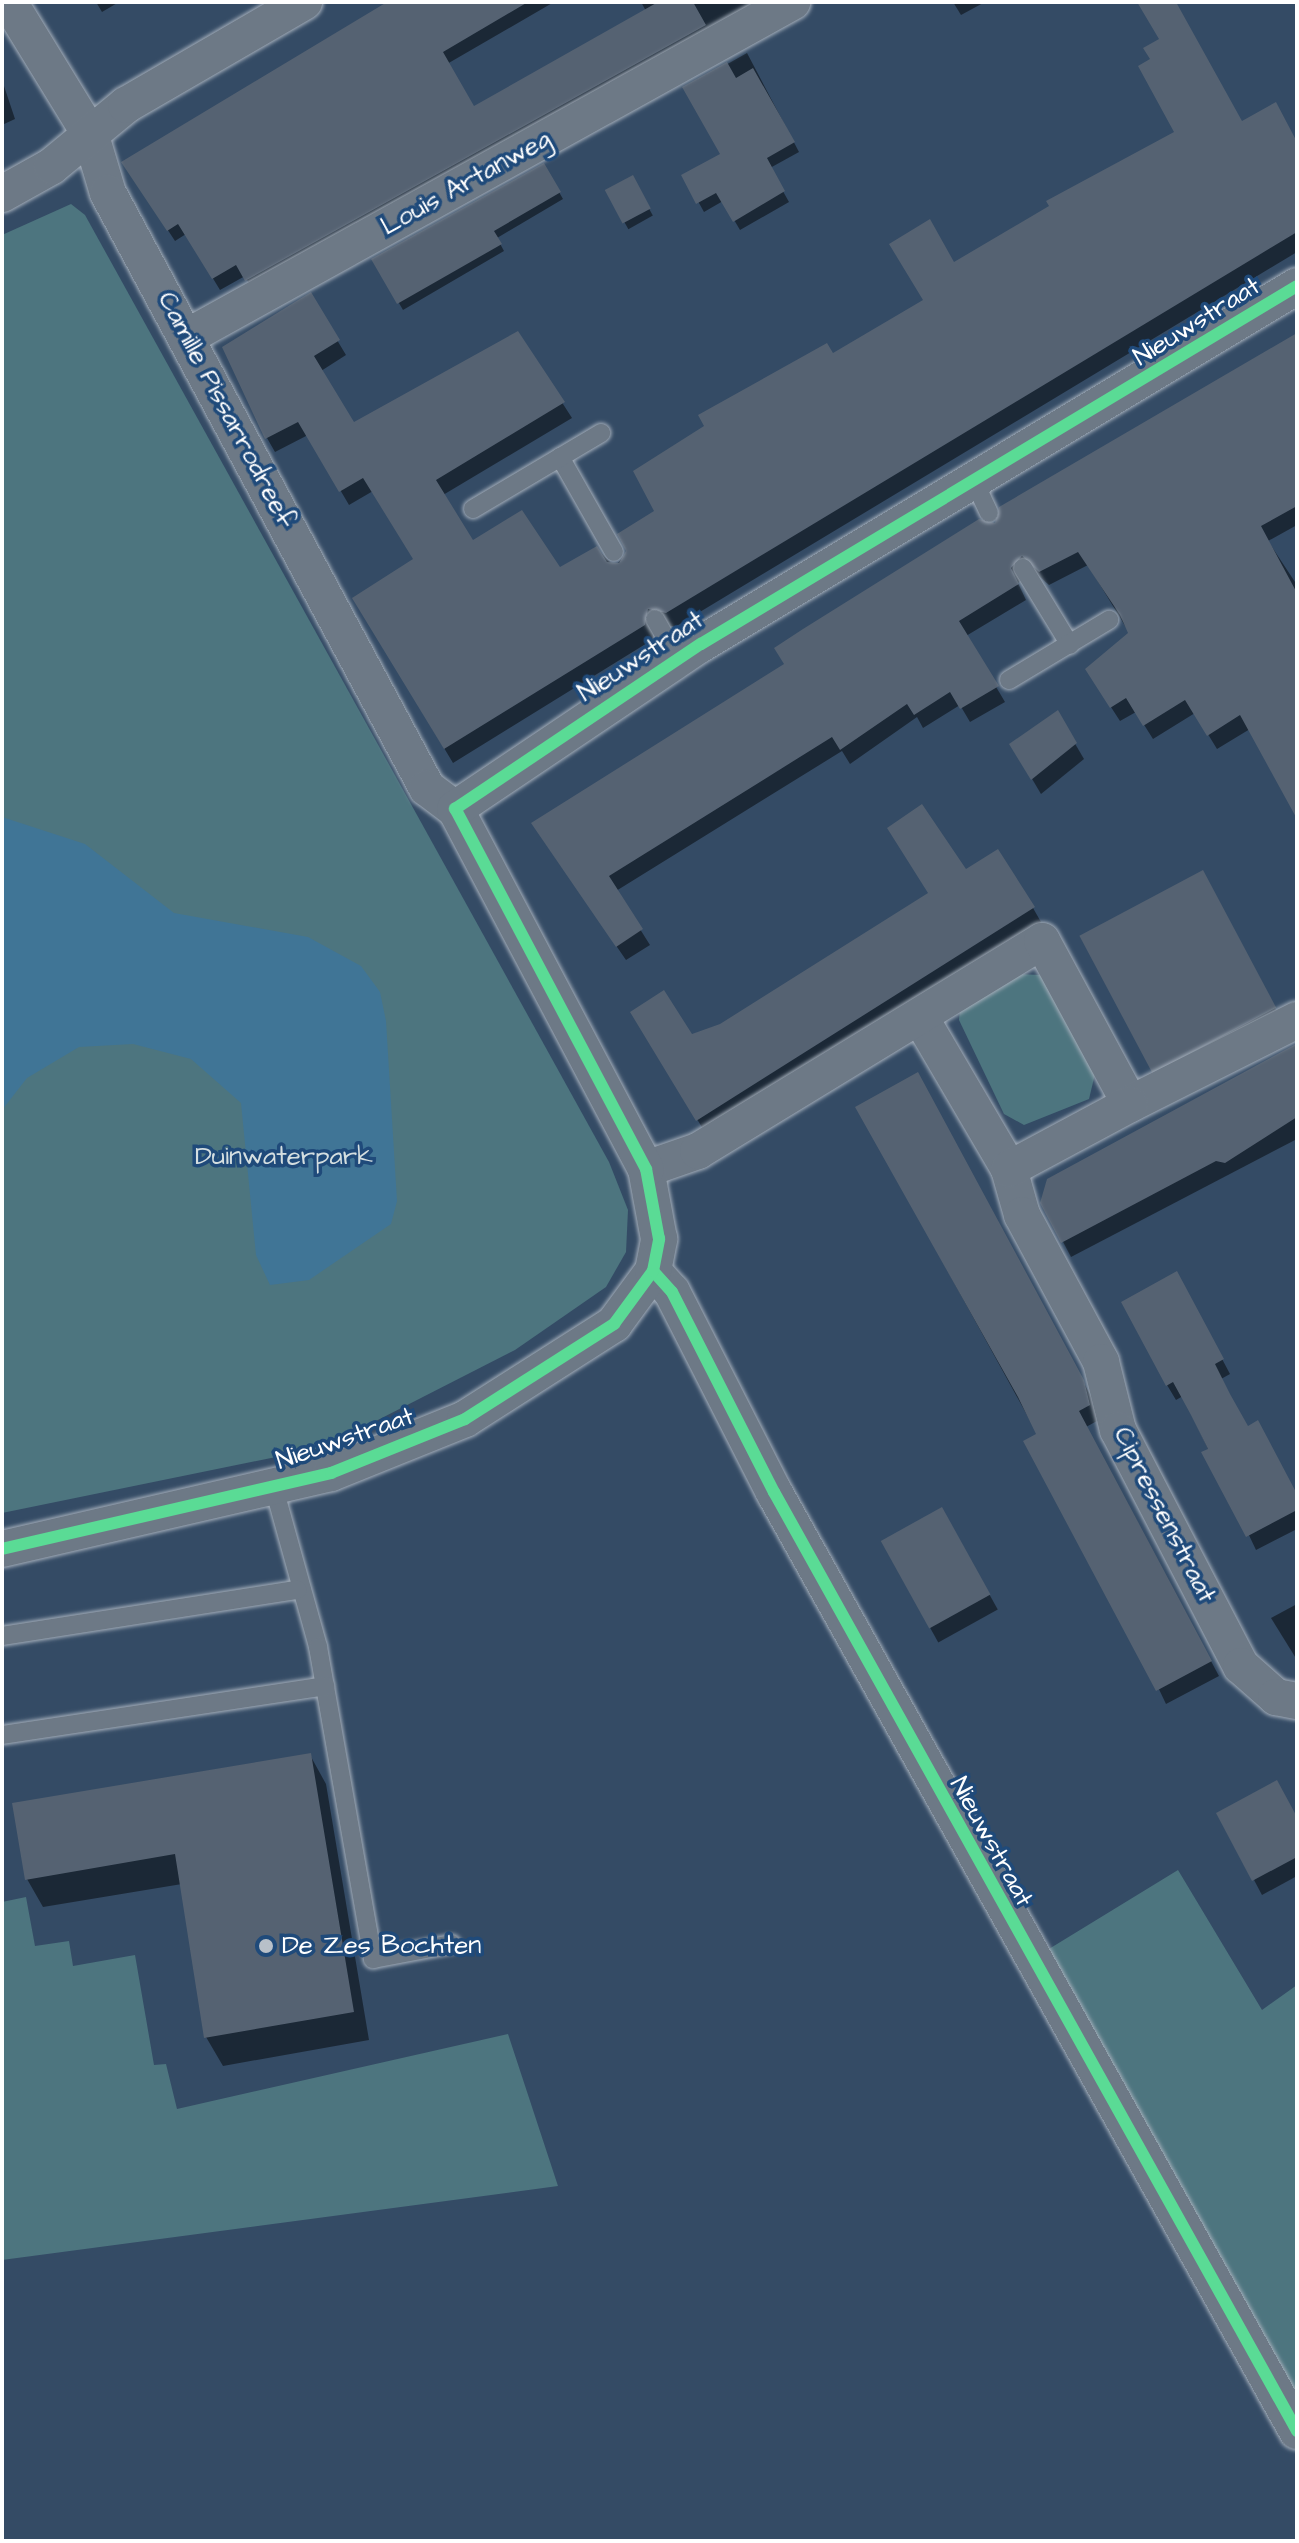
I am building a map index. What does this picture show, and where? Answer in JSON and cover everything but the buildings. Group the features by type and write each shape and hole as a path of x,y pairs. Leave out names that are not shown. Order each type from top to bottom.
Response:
{"street":[{"name":"Camille Pissarrodreef","path":"9,2 91,136 108,193 427,788 455,809"},
{"path":"2,194 91,136 126,105 304,2"},
{"name":"Louis Artanweg","path":"187,337 738,16 792,2"},
{"name":"Nieuwstraat","path":"2,1549 331,1473 465,1419 614,1324 653,1271 659,1239 646,1169 455,809 480,786 678,659 982,498 1297,286"},
{"path":"646,1169 698,1151 1042,941 1130,1104"},
{"name":"Cipressenstraat","path":"920,1017 1009,1169 1022,1215 1101,1362 1118,1430 1241,1666 1276,1697 1297,1701"},
{"path":"1009,1169 1297,1020"},
{"name":"Nieuwstraat","path":"653,1271 672,1292 774,1492 1297,2431"}],"lane":[{"path":"473,509 601,433"},
{"path":"560,457 614,552"},
{"path":"1023,568 1070,645"},
{"path":"655,619 678,659"},
{"path":"1009,680 1109,620"},
{"path":"274,1488 297,1590 325,1686 373,1959 452,1944"},
{"path":"2,1636 297,1590"},
{"path":"2,1735 325,1686"}],"green space":[{"name":"Duinwaterpark","path":"71,204 85,215 609,1162 628,1210 626,1252 606,1287 515,1350 325,1447 2,1513 2,235"},
{"path":"1013,974 1042,975 1095,1074 1089,1099 1024,1125 1004,1114 959,1020 960,1009"},
{"path":"1178,1870 1262,2010 1297,1985 1297,2398 1044,1952"},
{"path":"26,1897 35,1946 69,1941 73,1966 135,1955 154,2065 166,2064 177,2109 508,2034 558,2186 2,2260 2,1902"}],"water":[{"path":"2,817 85,844 174,913 308,937 361,966 380,992 386,1021 397,1201 391,1224 309,1280 270,1285 256,1255 241,1103 191,1059 133,1044 79,1047 27,1078 2,1110"}],"cycle path":[{"path":"2,1549 331,1473 465,1419 614,1324 653,1271 659,1239 646,1169 455,809 701,644 1297,286"},
{"path":"653,1271 672,1292 774,1492 1297,2431"}],"place":[{"name":"De Zes Bochten","path":"266,1946"}]}
